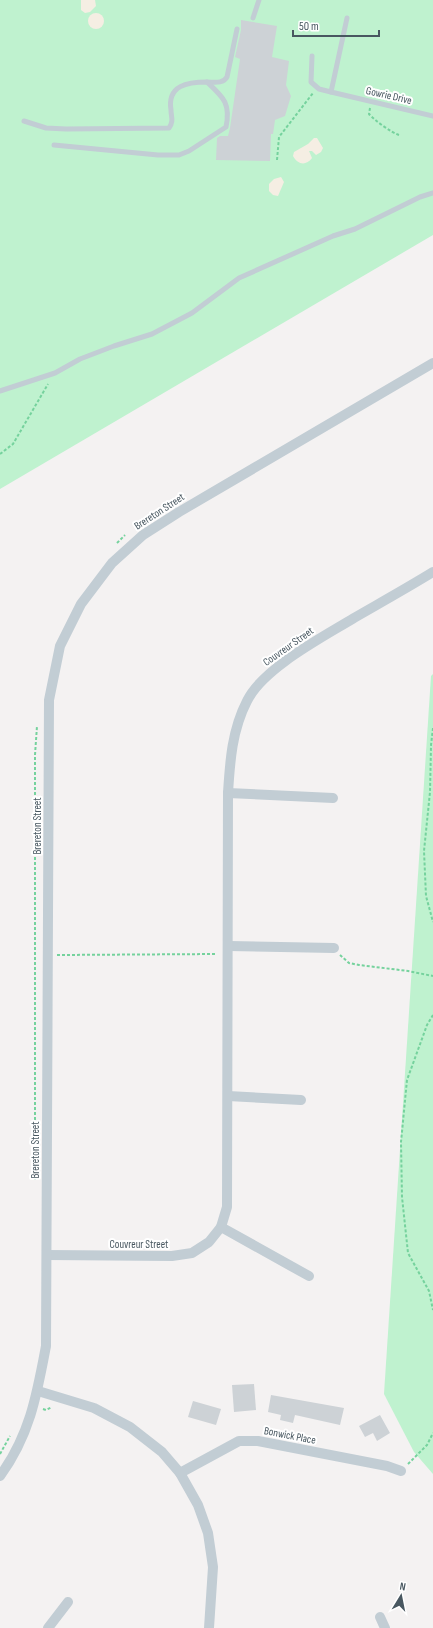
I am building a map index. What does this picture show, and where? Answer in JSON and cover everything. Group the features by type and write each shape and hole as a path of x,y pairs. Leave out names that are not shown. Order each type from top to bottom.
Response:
{"street":[{"name":"Brereton Street","path":"0,1476 22,1442 38,1391 46,1346 49,700 60,646 81,604 112,563 143,535 185,508 433,363"},
{"name":"Couvreur Street","path":"47,1255 172,1256 192,1253 209,1242 221,1227 227,1207 229,950 228,793 230,759 235,730 247,700 264,678 303,648 433,572"},
{"path":"228,793 333,798"},
{"path":"229,950 334,948"},
{"path":"228,1096 301,1100"},
{"path":"221,1227 309,1276"},
{"path":"38,1391 94,1408 130,1428 162,1452 180,1473 198,1505 208,1533 213,1567 209,1628"},
{"name":"Bonwick Place","path":"180,1473 239,1441 258,1441 387,1466 401,1471"},
{"path":"48,1628 68,1602"},
{"path":"380,1617 386,1628"}],"lane":[{"path":"253,18 259,0"},
{"path":"331,92 347,18"},
{"path":"24,121 46,128 66,129 169,128 173,119 170,105 173,94 179,88 188,83 220,82 225,80 227,77 237,29"},
{"path":"312,56 311,82 316,88"},
{"path":"54,145 158,155 179,155 190,151 226,127 229,115 227,105 222,96 207,82"},
{"name":"Gowrie Drive","path":"316,88 433,116"},
{"path":"0,391 55,373 80,359 152,334 192,313 239,278 333,236 355,229 420,197 433,193"}],"path":[{"path":"278,160 279,137 316,88"},
{"path":"370,101 369,114 399,136"},
{"path":"0,454 13,444 55,373"},
{"path":"115,546 126,535"},
{"path":"35,1183 34,955 35,755 37,724"},
{"path":"433,728 431,745 430,792 424,851 426,896 433,922"},
{"path":"334,948 349,963 358,966 408,971 433,976"},
{"path":"34,955 229,950"},
{"path":"433,1015 427,1025 407,1080 401,1142 402,1197 408,1253 430,1291 433,1310"},
{"path":"34,1406 46,1410 55,1405"},
{"path":"0,1454 13,1430"},
{"path":"401,1471 427,1445 433,1433"}],"green space":[{"path":"0,0 433,0 433,235 0,489"},
{"path":"433,674 433,1474 414,1452 384,1394 431,676"}],"sand":[{"path":"81,0 95,0 96,6 90,12 85,13 81,10"},
{"path":"96,13 103,18 104,21 99,28 96,29 89,24 88,21 93,14"},
{"path":"314,138 317,138 323,148 321,152 316,155 312,151 309,151 312,158 310,161 300,163 293,156 294,152 308,144"},
{"path":"281,177 284,182 278,196 273,195 269,191 269,184 274,179"}],"building":[{"path":"241,20 277,26 272,57 289,61 286,85 291,96 285,116 275,120 273,134 271,134 270,161 216,160 217,138 220,136 228,136 230,128 240,59 235,57 241,30"},
{"path":"254,1384 256,1410 234,1412 232,1385"},
{"path":"271,1395 344,1408 340,1425 295,1415 293,1423 280,1420 281,1415 268,1412"},
{"path":"193,1401 221,1409 216,1425 188,1417"},
{"path":"380,1415 390,1433 377,1441 373,1433 365,1437 359,1426"}]}
